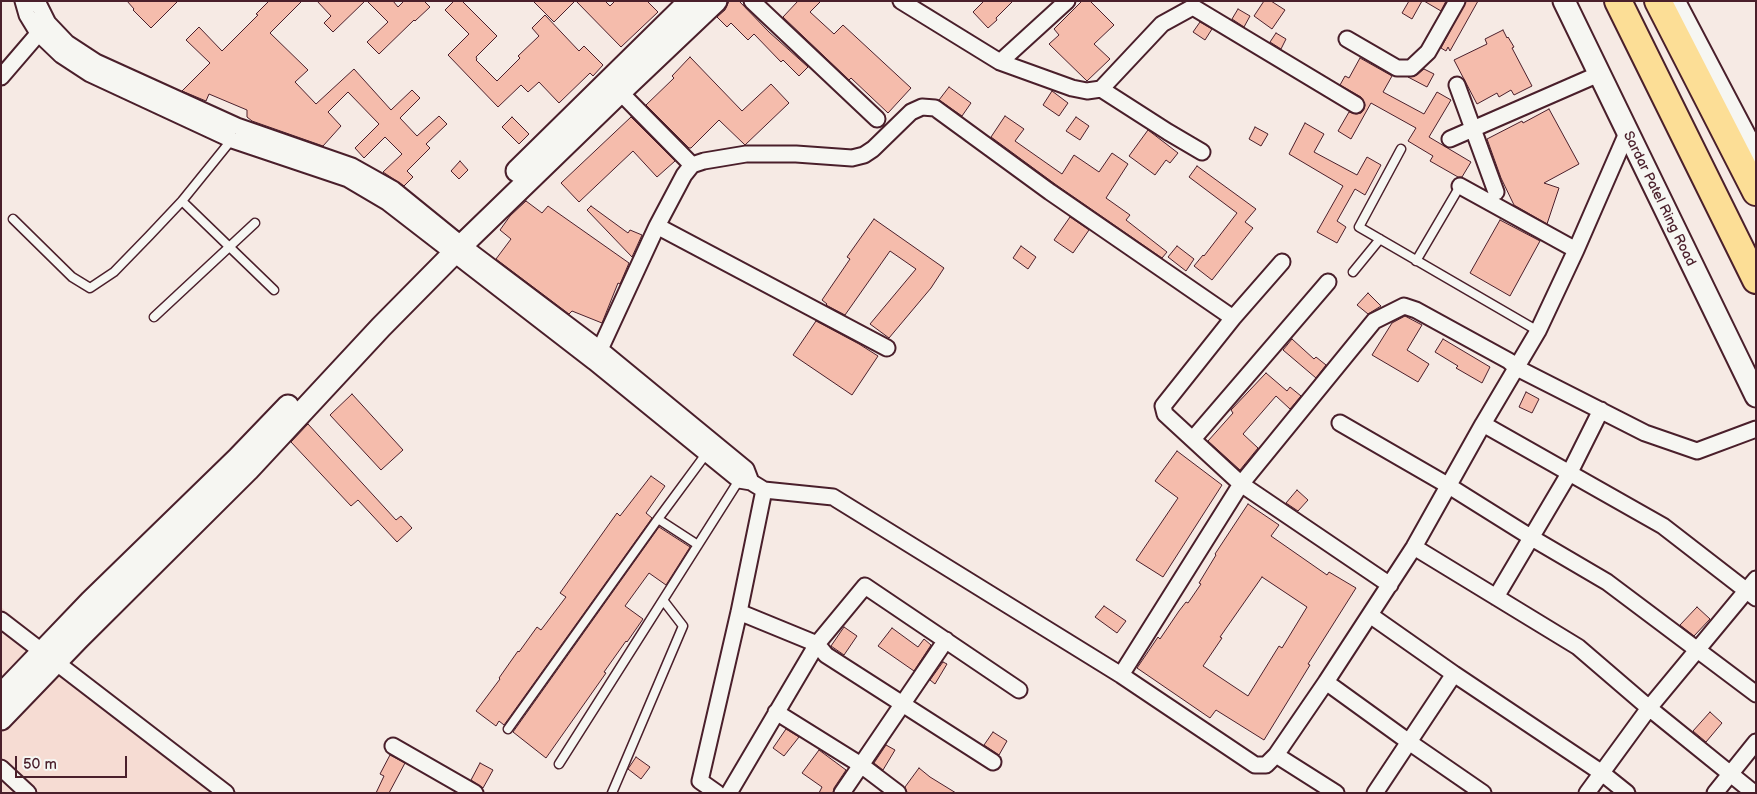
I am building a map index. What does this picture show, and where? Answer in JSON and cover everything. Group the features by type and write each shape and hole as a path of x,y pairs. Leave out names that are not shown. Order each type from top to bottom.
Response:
{"highway":[{"path":"1618,1 1756,280"},
{"path":"1658,1 1756,192"}],"street":[{"path":"23,1 27,15 43,28 96,62 235,133 348,180 387,202 452,245 597,355 750,480"},
{"path":"37,1 43,28"},
{"path":"1,695 48,657 248,470 381,327 452,245 690,1"},
{"path":"452,245 620,92 716,1"},
{"path":"752,1 877,119"},
{"path":"900,1 1000,62 1072,88 1087,91 1101,89 1162,24 1193,7 1356,105"},
{"path":"1000,62 1066,1"},
{"path":"1347,39 1397,68 1411,68 1428,52 1457,1"},
{"name":"Sardar Patel Ring Road","path":"1564,1 1756,396"},
{"path":"1674,1 1756,157"},
{"path":"1,77 43,28"},
{"path":"1450,139 1599,74"},
{"path":"1457,85 1496,192"},
{"path":"1101,89 1202,152"},
{"path":"620,92 692,165"},
{"path":"597,355 657,226 684,175 692,165 704,161 746,154 796,154 852,158 864,155 873,149 911,112 922,107 936,108 1050,192 1233,318"},
{"path":"597,355 706,454 750,480 832,497 1121,675 1255,765 1266,765 1276,755 1390,585 1414,547 1483,424 1517,368 1538,331 1576,250 1627,133"},
{"path":"1460,186 1576,250"},
{"path":"657,226 887,348"},
{"path":"1282,262 1233,318 1163,406 1165,414 1241,484 1390,585"},
{"path":"1193,439 1328,282"},
{"path":"1121,675 1241,484 1374,321 1404,306 1416,310 1509,361 1517,368 1645,433 1697,451 1756,429"},
{"path":"1496,597 1570,472 1601,410"},
{"path":"1340,424 1449,486 1607,582 1756,694"},
{"path":"1483,424 1663,526 1753,589 1696,650 1649,708 1586,793"},
{"path":"718,793 700,781 739,612 750,480"},
{"path":"1414,547 1578,647 1649,708 1754,793"},
{"path":"729,793 817,644 865,586 1019,690"},
{"path":"739,612 817,644 826,655 993,762"},
{"path":"1370,615 1602,773 1627,793"},
{"path":"1,620 222,792"},
{"path":"842,793 946,640"},
{"path":"1,719 48,657"},
{"path":"1375,793 1454,674"},
{"path":"1326,682 1483,793"},
{"path":"776,712 861,765 898,793"},
{"path":"1715,793 1756,742"},
{"path":"393,746 475,793"},
{"path":"1276,755 1336,793"},
{"path":"1,768 28,793"}],"lane":[{"path":"13,219 72,277 90,288 114,272 182,201 235,133"},
{"path":"1401,149 1359,228 1538,331"},
{"path":"1416,260 1460,186"},
{"path":"182,201 274,290"},
{"path":"154,317 255,223"},
{"path":"1353,272 1380,239"},
{"path":"508,729 706,454"},
{"path":"559,764 698,545 750,480"},
{"path":"658,519 698,545"},
{"path":"612,793 683,626 663,600"}],"shaded area":[{"path":"1,607 232,793 1,793"}],"building":[{"path":"127,1 178,1 151,28"},
{"path":"269,1 302,1 270,33 308,70 295,82 316,104 354,69 391,110 412,90 420,98 400,118 417,136 439,116 447,124 426,144 430,148 407,171 413,177 404,186 383,172 402,154 385,137 364,158 355,148 379,124 348,92 328,112 341,126 323,146 252,121 247,117 247,110 209,94 206,101 182,91 210,63 186,40 199,27 222,51 258,15 256,14"},
{"path":"317,1 365,1 333,32 324,23 331,16"},
{"path":"367,1 393,1 398,7 404,1 424,1 430,7 379,54 367,42 388,22"},
{"path":"454,1 462,1 497,36 476,57 476,60 497,81 520,58 518,56 539,36 532,28 545,15 579,51 584,46 603,65 593,76 590,73 559,103 539,82 528,92 521,85 498,107 448,55 469,34 445,10"},
{"path":"533,1 575,1 554,22"},
{"path":"576,1 605,1 610,6 615,1 647,1 658,12 621,47"},
{"path":"729,1 739,1 769,32 808,67 799,76 783,60 781,62 754,34 748,40 731,23 727,27 717,17 725,10"},
{"path":"798,1 821,1 810,12 834,34 843,25 911,88 888,113 851,78 849,80 783,17"},
{"path":"984,1 1013,1 988,28 973,12"},
{"path":"1082,1 1090,1 1114,25 1094,44 1110,59 1087,81 1049,44 1059,35 1054,29"},
{"path":"1264,1 1271,1 1285,10 1272,29 1254,16"},
{"path":"1409,1 1422,1 1412,19 1402,13"},
{"path":"1424,1 1446,1 1441,11"},
{"path":"1466,1 1478,1 1450,51 1448,47 1446,51 1441,48"},
{"path":"1238,9 1250,16 1244,27 1232,19"},
{"path":"1200,22 1212,29 1205,40 1193,32"},
{"path":"1503,30 1514,47 1512,48 1532,86 1514,95 1511,90 1499,97 1497,93 1477,104 1454,60 1487,44 1485,39"},
{"path":"1276,33 1286,39 1281,49 1270,42"},
{"path":"690,57 742,111 771,84 789,103 745,145 719,120 689,148 646,105 674,78 672,76"},
{"path":"1360,58 1392,76 1383,92 1424,114 1437,92 1451,100 1429,137 1471,162 1462,177 1458,177 1430,161 1433,156 1408,141 1416,128 1371,103 1351,139 1338,131 1349,112 1361,113 1364,109 1365,105 1361,97 1340,85 1345,76 1349,78"},
{"path":"1424,69 1434,74 1427,87 1408,77 1417,75"},
{"path":"949,87 971,103 962,116 939,100"},
{"path":"1052,91 1068,103 1059,116 1043,105"},
{"path":"1549,109 1579,164 1544,183 1559,188 1547,224 1514,205 1501,178 1487,139"},
{"path":"1005,116 1024,129 1015,141 1062,174 1074,155 1099,172 1112,153 1128,164 1106,198 1130,215 1126,220 1167,252 1162,258 991,137"},
{"path":"512,117 529,134 519,144 502,127"},
{"path":"631,117 675,161 657,177 633,151 579,202 561,183"},
{"path":"1076,117 1089,126 1080,140 1066,131"},
{"path":"1305,123 1324,134 1314,152 1357,175 1367,157 1381,165 1365,195 1355,189 1337,221 1346,227 1337,243 1317,232 1343,186 1289,154"},
{"path":"1255,127 1268,134 1261,146 1249,139"},
{"path":"1148,130 1178,153 1170,163 1166,160 1155,175 1129,156"},
{"path":"460,161 468,170 459,179 451,171"},
{"path":"1197,166 1256,209 1245,222 1253,228 1212,280 1194,266 1237,213 1189,177"},
{"path":"526,201 542,213 548,206 629,263 620,284 618,283 602,323 572,311 569,314 496,259 511,239 500,230 510,216"},
{"path":"591,206 628,233 630,230 642,235 632,257 587,210"},
{"path":"1070,217 1089,230 1073,253 1054,240"},
{"path":"874,219 944,268 931,288 889,338 870,324 916,269 890,251 845,315 826,305 822,300 850,259 847,257"},
{"path":"1500,220 1540,241 1510,296 1470,273"},
{"path":"1021,246 1036,257 1028,269 1013,258"},
{"path":"1177,246 1194,259 1186,271 1168,257"},
{"path":"1368,293 1381,306 1368,314 1357,305"},
{"path":"1405,316 1422,325 1407,350 1429,364 1418,382 1372,355 1392,323"},
{"path":"816,321 878,356 852,395 793,355"},
{"path":"1292,339 1314,359 1316,357 1326,365 1316,378 1283,350"},
{"path":"1443,339 1490,367 1482,383 1456,368 1458,366 1435,352"},
{"path":"1266,373 1287,391 1290,387 1301,396 1290,409 1276,396 1243,434 1258,448 1240,470 1208,441 1233,413 1231,410"},
{"path":"1526,392 1539,399 1532,413 1519,407"},
{"path":"352,394 403,450 381,470 330,415"},
{"path":"308,424 396,520 401,516 412,528 397,542 358,500 351,506 291,442"},
{"path":"1177,451 1222,485 1163,577 1136,560 1178,498 1155,481"},
{"path":"651,476 665,486 646,513 652,518 504,725 499,721 496,726 476,711 518,651 537,627 541,630 566,597 560,593 617,513 620,516"},
{"path":"1297,490 1308,500 1298,511 1286,503"},
{"path":"1248,504 1279,525 1271,536 1327,575 1329,572 1356,588 1308,664 1310,665 1264,740 1216,710 1210,718 1137,668 1158,637 1160,639 1179,611 1186,602 1188,603 1201,584 1199,583 1215,554","holes":["1262,577 1307,607 1282,648 1279,646 1248,696 1203,666 1222,638 1220,637"]},
{"path":"659,527 690,547 666,585 649,573 625,606 643,619 604,672 606,673 546,758 513,732"},
{"path":"1104,606 1126,621 1117,633 1095,617"},
{"path":"1697,607 1710,619 1694,636 1680,625"},
{"path":"844,627 857,636 844,655 831,646"},
{"path":"892,628 918,647 924,639 931,645 914,671 878,646"},
{"path":"943,662 947,664 935,684 930,680"},
{"path":"1710,712 1722,723 1706,742 1693,731"},
{"path":"786,729 799,737 784,756 773,748"},
{"path":"993,732 1007,741 999,755 984,745"},
{"path":"886,745 895,750 883,770 874,763"},
{"path":"819,750 846,770 834,788 833,793 819,793 822,787 802,773"},
{"path":"390,755 405,763 389,793 376,793 384,776 380,774"},
{"path":"636,757 650,767 641,779 628,769"},
{"path":"480,763 493,770 483,788 471,780"},
{"path":"919,768 956,793 907,793 905,787"}]}
